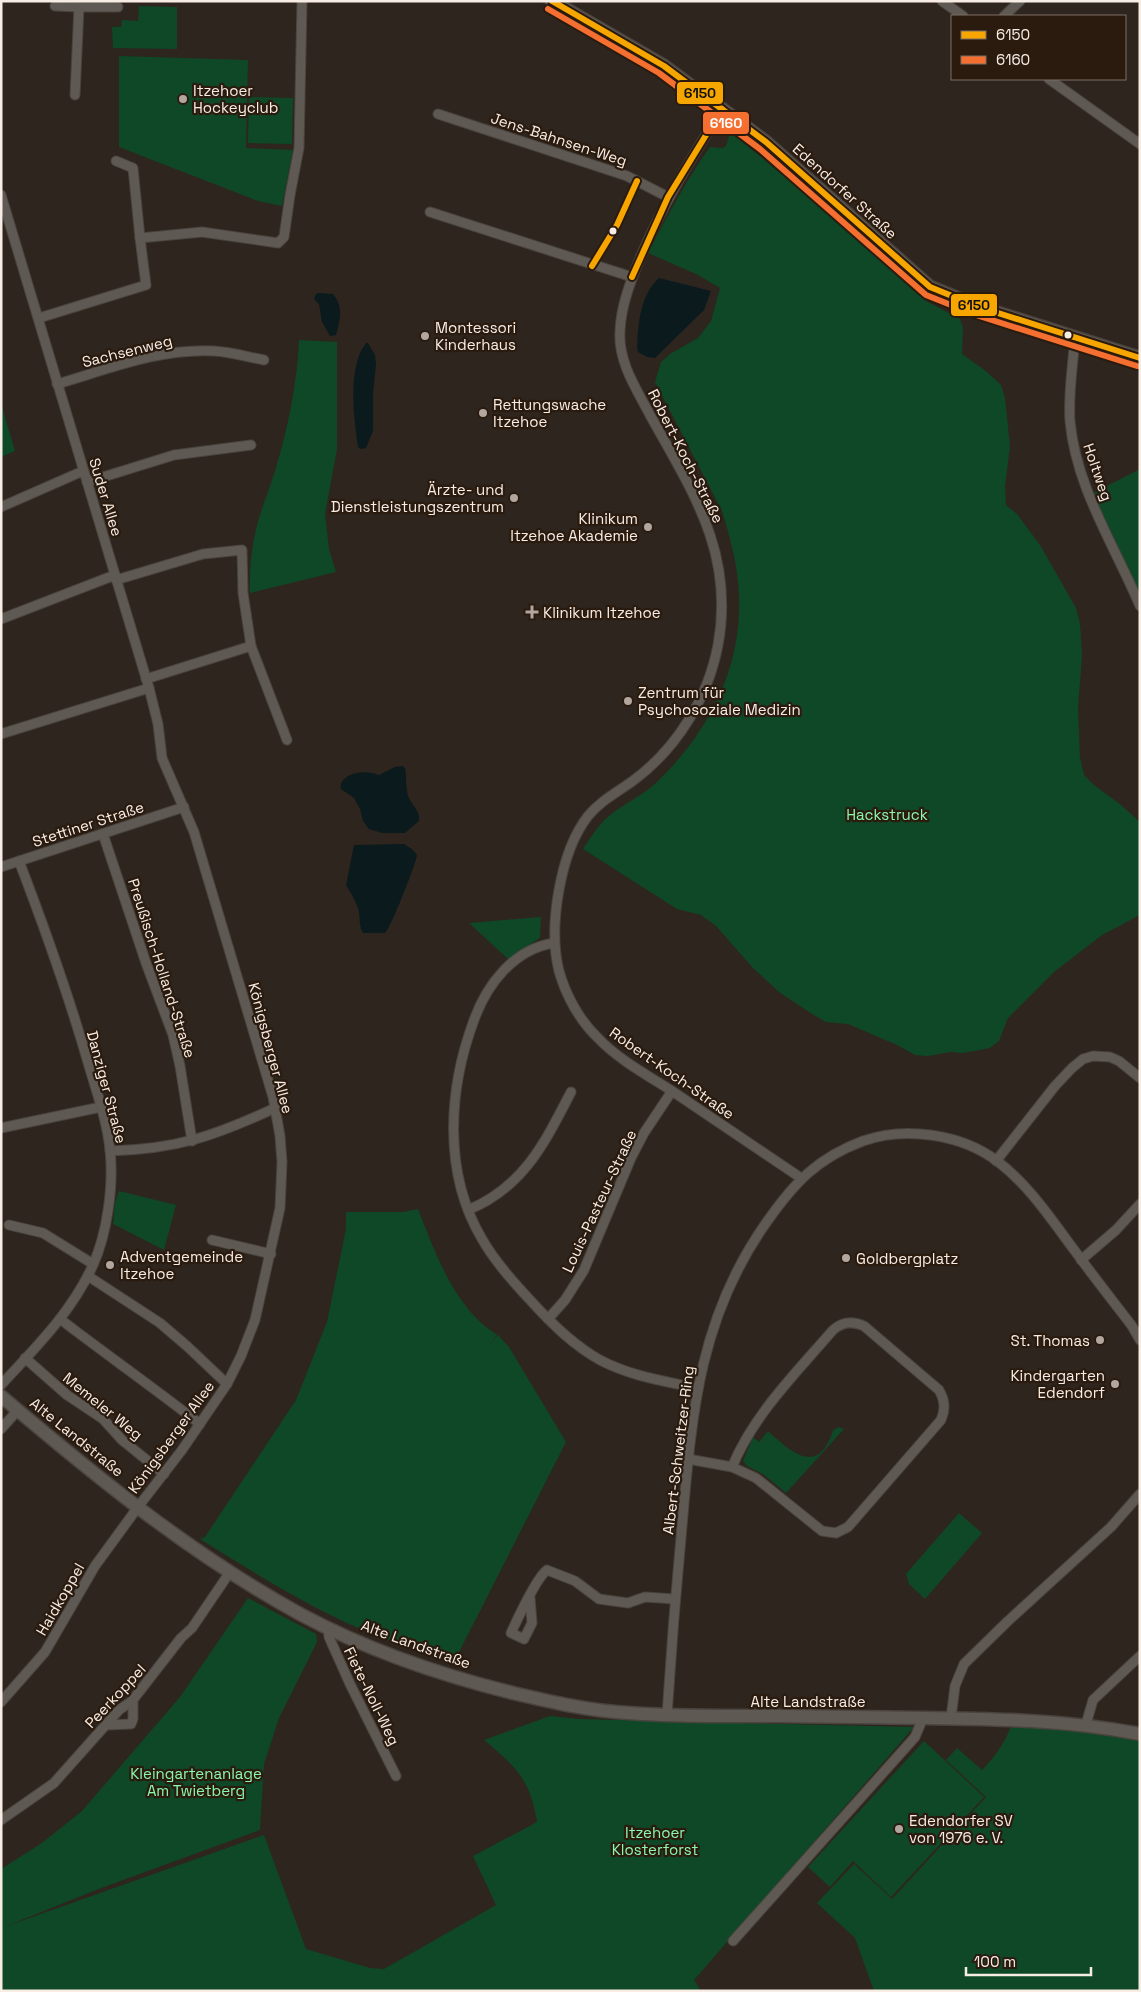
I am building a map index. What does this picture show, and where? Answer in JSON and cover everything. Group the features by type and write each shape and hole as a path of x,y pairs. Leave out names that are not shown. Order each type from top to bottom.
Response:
{"street":[{"path":"140,238 202,232 278,243 284,239 299,150 302,84 302,1"},
{"name":"Edendorfer Straße","path":"552,1 664,66 722,108 766,142 930,286 979,307 1140,358"},
{"path":"942,1 962,15"},
{"path":"1005,15 1020,1"},
{"path":"55,6 118,7"},
{"path":"76,96 79,7"},
{"path":"1050,80 1140,144"},
{"name":"Robert-Koch-Straße","path":"722,108 668,197 632,277 621,319 620,334 622,357 634,386 695,497 712,536 722,589 719,642 708,683 681,731 648,769 601,802 576,835 570,851 555,913 554,943 562,980 584,1022 597,1038 617,1055 801,1178"},
{"name":"Jens-Bahnsen-Weg","path":"438,114 627,176 668,197"},
{"path":"39,318 146,285 133,168 116,161"},
{"name":"Suder Allee","path":"1,195 148,684 158,724 162,758 184,807"},
{"path":"430,212 632,277"},
{"name":"Holtweg","path":"1075,337 1070,403 1075,453 1086,488 1140,606"},
{"name":"Sachsenweg","path":"57,384 136,360 182,352 215,352 264,360"},
{"path":"87,482 174,455 251,444"},
{"path":"1,507 83,471"},
{"path":"1,619 116,578 203,554 242,550 243,593 252,646 287,740"},
{"path":"1,734 252,646"},
{"name":"Stettiner Straße","path":"1,867 184,807"},
{"name":"Königsberger Allee","path":"138,1506 164,1474 226,1384 252,1326 271,1254 280,1208 282,1162 275,1108 196,840 184,807"},
{"name":"Preußisch-Holland-Straße","path":"103,834 173,1035 192,1141"},
{"name":"Danziger Straße","path":"1,1385 60,1319 88,1276 104,1226 110,1184 110,1151 101,1107 67,993 19,861"},
{"path":"554,943 530,950 502,972 482,1000 471,1028 457,1085 453,1126 456,1165 468,1210 477,1230 496,1260 548,1319 566,1336 599,1359 643,1376 697,1388"},
{"path":"996,1161 1056,1086 1083,1059 1093,1056 1110,1057 1119,1060 1140,1078"},
{"name":"Louis-Pasteur-Straße","path":"548,1319 565,1300 584,1270 631,1158 672,1091"},
{"path":"468,1210 504,1188 527,1166 547,1139 571,1092"},
{"path":"1,1128 101,1107"},
{"path":"110,1151 158,1148 192,1141 229,1129 275,1108"},
{"name":"Albert-Schweitzer-Ring","path":"667,1715 675,1599 688,1459 697,1388 722,1302 741,1262 778,1205 801,1178 825,1159 847,1147 871,1138 897,1134 929,1135 946,1138 972,1147 996,1161 1029,1191 1132,1326 1140,1340"},
{"path":"1082,1260 1116,1230 1140,1204"},
{"path":"9,1225 43,1233 93,1264"},
{"path":"212,1240 271,1254"},
{"path":"88,1276 160,1323 226,1384"},
{"path":"60,1319 127,1370 140,1377 200,1424"},
{"path":"688,1459 732,1467 762,1482 820,1530 830,1533 841,1531 848,1527 941,1420 944,1412 944,1400 939,1390 864,1326 856,1323 846,1323 833,1330 760,1416 747,1436 732,1467"},
{"name":"Memeler Weg","path":"25,1358 68,1395 103,1419 122,1440 164,1474"},
{"name":"Alte Landstraße","path":"1,1396 138,1506 192,1547 230,1572 302,1615 328,1627 419,1666 468,1681 586,1708 628,1713 1043,1720 1086,1724 1140,1734"},
{"path":"1,1429 18,1410"},
{"path":"951,1718 955,1686 964,1664 1002,1626 1111,1527 1140,1494"},
{"name":"Haidkoppel","path":"1,1702 28,1673 50,1645 83,1584 138,1506"},
{"path":"530,1598 542,1576 548,1570 575,1581 599,1599 628,1603 646,1597 675,1599"},
{"name":"Peerkoppel","path":"1,1820 54,1783 119,1710 134,1699 181,1638 192,1628 230,1572"},
{"name":"Fiete-Noll-Weg","path":"328,1627 329,1637 350,1684 396,1776"},
{"path":"1086,1724 1093,1700 1140,1656"},
{"path":"107,1724 131,1724 134,1699"},
{"path":"733,1941 915,1737 923,1718"}],"green space":[{"path":"139,6 177,7 177,49 113,48 112,27 121,27 122,20 138,21"},
{"name":"Itzehoer Hockeyclub","path":"119,56 248,60 246,148 293,150 282,206 258,201 119,147"},
{"path":"249,97 293,98 292,144 248,143"},
{"name":"Hackstruck","path":"730,132 851,230 926,301 960,319 963,328 962,354 1001,385 1005,398 1010,446 1005,486 1006,505 1017,514 1040,545 1076,608 1080,624 1082,656 1078,708 1080,757 1084,775 1140,822 1140,915 1102,935 1054,972 1008,1018 999,1041 990,1048 963,1053 951,1052 928,1056 915,1055 897,1045 848,1024 826,1022 779,992 752,967 716,926 701,915 677,909 583,849 605,820 659,780 695,738 722,690 731,665 737,638 739,610 737,573 722,511 655,382 661,362 670,354 698,338 711,321 720,288 696,274 648,253 677,199 701,160 710,147 723,148 726,146"},
{"path":"299,340 337,342 337,449 325,514 329,549 336,572 250,593 254,536 275,471 288,422 294,389"},
{"path":"1,403 15,451 1,457"},
{"path":"1140,469 1140,595 1093,493"},
{"path":"541,917 540,938 508,959 469,923"},
{"path":"119,1191 176,1205 164,1250 113,1224 115,1203"},
{"path":"418,1209 442,1266 457,1293 476,1318 497,1335 487,1348 498,1335 509,1347 566,1442 457,1656 395,1642 352,1625 285,1591 200,1539 205,1537 296,1400 327,1322 346,1229 346,1212 403,1212"},
{"path":"839,1427 844,1429 786,1493 763,1474 747,1466 743,1461 753,1437 759,1442 768,1431 796,1453 813,1457 820,1453 827,1444 833,1430"},
{"path":"959,1513 982,1533 925,1599 909,1584 906,1574"},
{"name":"Itzehoer Klosterforst","path":"248,1598 316,1634 317,1642 279,1718 264,1764 260,1830 104,1887 4,1927 264,1835 306,1949 370,1968 384,1969 496,1905 473,1856 537,1822 526,1784 513,1766 484,1740 550,1716 578,1719 914,1727 694,1980 701,1991 1,1991 1,1869 42,1843 82,1811 180,1697"},
{"path":"1012,1722 1140,1739 1140,1991 874,1991 855,1938 817,1903 854,1864 892,1899 986,1797 946,1760 957,1748 982,1770 1000,1748"},
{"name":"Edendorfer SV von 1976 e. V.","path":"924,1741 984,1797 891,1897 853,1861 830,1887 808,1867"}],"shaded area":[{"path":"659,278 711,291 704,310 655,358 647,357 638,352 637,339 644,301"},
{"path":"316,294 333,294 339,304 340,319 336,335 330,336 322,322 319,304 314,299"},
{"path":"366,343 368,343 375,355 376,364 373,394 373,431 366,448 361,449 358,447 356,436 353,387 357,364"},
{"path":"403,766 405,768 408,794 417,811 419,821 405,833 382,833 369,829 363,821 360,809 354,798 341,789 343,780 357,773 367,772 379,775 395,767"},
{"path":"404,844 417,855 408,883 392,921 385,933 363,933 358,908 346,885 354,845"}],"transit line":[{"name":"6150","path":"552,1 664,66 766,142 930,287 979,307 1140,358"},
{"name":"6160","path":"548,9 659,73 760,149 926,295 976,315 1137,366"},
{"name":"6150","path":"632,277 668,197 722,109"},
{"name":"6150","path":"592,266 617,225 637,181"}],"place":[{"name":"Itzehoer Hockeyclub","path":"183,99"},
{"name":"Montessori Kinderhaus","path":"425,336"},
{"name":"Rettungswache Itzehoe","path":"483,413"},
{"name":"Ärzte- und Dienstleistungszentrum","path":"514,498"},
{"name":"Klinikum Itzehoe Akademie","path":"648,527"},
{"name":"Klinikum Itzehoe","path":"532,612"},
{"name":"Zentrum für Psychosoziale Medizin","path":"628,701"},
{"name":"Goldbergplatz","path":"846,1258"},
{"name":"Adventgemeinde Itzehoe","path":"110,1265"},
{"name":"St. Thomas","path":"1100,1340"},
{"name":"Kindergarten Edendorf","path":"1115,1384"},
{"name":"Edendorfer SV von 1976 e. V.","path":"899,1829"}],"park label":[{"name":"Kleingartenanlage Am Twietberg","path":"196,1782"}]}
